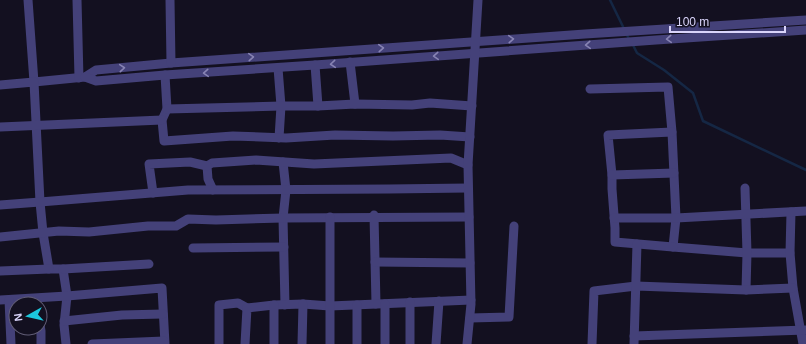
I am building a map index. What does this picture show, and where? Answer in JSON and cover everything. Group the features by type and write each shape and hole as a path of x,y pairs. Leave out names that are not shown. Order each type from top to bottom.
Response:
{"street":[{"path":"28,0 40,202 48,269"},
{"path":"77,0 82,77"},
{"path":"170,0 171,63"},
{"path":"467,344 471,300 468,164 478,0"},
{"path":"0,85 82,77 96,70 171,63 476,41 806,20"},
{"path":"82,77 96,81 806,30"},
{"path":"350,62 355,104"},
{"path":"315,65 318,106"},
{"path":"278,68 281,106 279,138"},
{"path":"165,75 167,109 162,120 164,141 233,136 279,138 335,135 440,135 470,137"},
{"path":"590,89 668,87 672,132 676,218 673,247"},
{"path":"167,109 355,104 412,105 430,103 472,106"},
{"path":"0,127 162,120"},
{"path":"672,132 608,136 612,175 615,242 747,253 790,253"},
{"path":"153,193 149,164 190,162 207,166 212,163 256,160 314,164 451,158 468,164"},
{"path":"283,162 286,190 283,218 285,305"},
{"path":"207,166 208,179 213,190"},
{"path":"612,175 674,174"},
{"path":"0,205 188,190 468,188"},
{"path":"745,188 747,253 746,290"},
{"path":"614,218 676,218 806,211"},
{"path":"791,212 790,253 793,288 803,330 803,344"},
{"path":"0,237 59,231 89,232 148,226 176,226 188,218 216,220 374,216 469,216"},
{"path":"374,216 375,262 385,344"},
{"path":"330,217 330,344"},
{"path":"470,318 509,317 514,226"},
{"path":"637,244 634,340 803,330"},
{"path":"193,248 284,247"},
{"path":"375,262 470,264"},
{"path":"0,271 149,264"},
{"path":"63,269 67,296 64,321 66,344"},
{"path":"592,344 594,291 636,286 746,290 793,288"},
{"path":"48,299 162,288 164,342 92,344"},
{"path":"4,300 11,344"},
{"path":"219,344 219,305 238,303 247,308 274,305 303,304 330,306 471,300"},
{"path":"436,344 439,301"},
{"path":"410,302 410,344"},
{"path":"302,344 303,304"},
{"path":"274,305 274,344"},
{"path":"357,305 357,344"},
{"path":"245,344 247,308"},
{"path":"64,321 122,315 163,314"}],"waterway":[{"path":"610,0 629,39"},
{"path":"632,43 637,53 664,70 693,93 703,121 806,170"}]}
